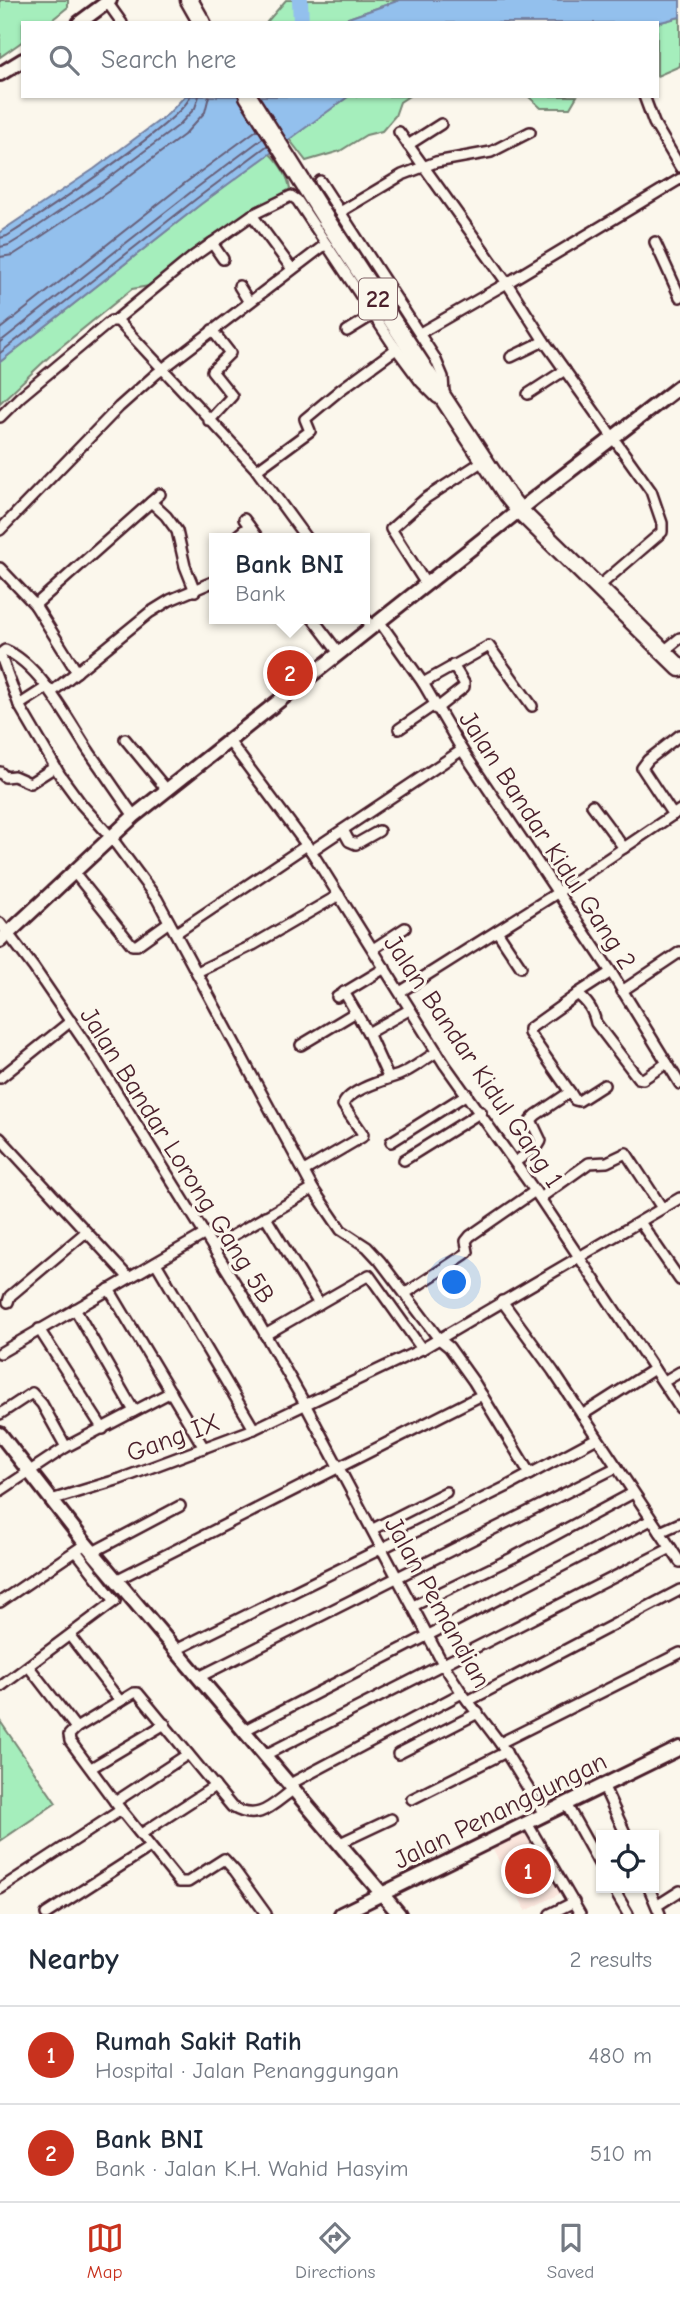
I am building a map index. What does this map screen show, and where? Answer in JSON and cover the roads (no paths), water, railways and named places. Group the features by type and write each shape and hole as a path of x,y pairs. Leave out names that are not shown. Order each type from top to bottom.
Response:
{"highway":[{"path":"189,0 201,21"},
{"name":"22","path":"249,98 482,461 519,510 680,668"}],"main road":[{"path":"82,21 109,1"},
{"path":"0,74 21,61"},
{"path":"372,622 426,584 680,386"},
{"path":"3,932 110,836 339,653 370,624"},
{"path":"0,1434 85,1549 116,1580 399,1914"},
{"name":"Jalan Penanggungan","path":"341,1914 680,1748"}],"street":[{"path":"109,1 121,21"},
{"path":"645,98 654,123 680,167"},
{"path":"408,145 441,124"},
{"path":"399,132 651,491 662,532 598,587"},
{"path":"340,212 402,175 449,159 491,152 530,132"},
{"path":"420,333 680,179"},
{"path":"320,181 420,333 441,370 445,402"},
{"path":"0,417 111,321 116,320 212,243 252,215 288,197 293,197 421,382 432,394 445,402"},
{"path":"252,215 292,269"},
{"path":"655,242 680,297"},
{"path":"212,243 223,260"},
{"path":"0,530 120,407 162,369 326,244"},
{"path":"239,286 249,302"},
{"path":"347,331 373,314"},
{"path":"116,320 257,470 302,533"},
{"path":"209,421 232,396 212,371 230,353 212,330"},
{"path":"511,357 544,341"},
{"path":"257,470 310,431 305,419 396,349"},
{"path":"528,394 565,370"},
{"path":"426,584 391,531 392,527 440,488 482,461"},
{"path":"35,605 160,494"},
{"path":"151,502 177,531 185,566 195,591"},
{"path":"240,533 246,523 254,533"},
{"path":"0,568 35,605 77,672"},
{"path":"19,705 77,672 149,613 170,600 209,584"},
{"name":"Jalan Bandar Kidul Gang 2","path":"372,622 422,684 611,972 680,1084"},
{"path":"317,624 339,653"},
{"path":"664,651 680,638"},
{"path":"422,684 486,647 491,647 532,706"},
{"path":"134,816 49,690 6,649 0,654 19,705 55,767 82,805 144,880 176,933 313,1189 341,1230 367,1247 406,1293 439,1339 449,1347 530,1474"},
{"path":"399,729 464,687 453,665"},
{"path":"400,992 557,893 676,813 642,768 648,760 680,735"},
{"path":"125,740 167,790"},
{"name":"Jalan Bandar Kidul Gang 1","path":"229,741 309,848 437,1052 538,1195 680,1408"},
{"path":"176,933 309,848 343,830 463,750"},
{"path":"0,772 5,777 13,776 30,783 55,767"},
{"path":"592,805 624,848"},
{"path":"343,830 349,841 356,844 379,831"},
{"path":"73,871 132,945 137,945 169,922"},
{"path":"197,972 264,939 339,895"},
{"path":"373,949 405,928"},
{"path":"497,931 521,967"},
{"name":"Jalan Bandar Lorong Gang 5B","path":"3,932 71,1021 121,1097 305,1404"},
{"path":"622,990 680,951"},
{"path":"385,968 340,994 356,1012 388,1077"},
{"path":"604,1085 579,1101 575,1100 529,1033 529,1029 611,972"},
{"path":"578,994 587,1002 594,1013 596,1023 638,1078 643,1079 680,1065"},
{"path":"368,1033 410,1010"},
{"path":"301,1045 356,1012"},
{"path":"0,1078 71,1021"},
{"path":"304,1171 362,1137 342,1104 351,1096 388,1077 400,1074 437,1052"},
{"path":"515,1162 541,1141 531,1120 570,1093"},
{"path":"391,1142 467,1094"},
{"path":"404,1160 481,1112"},
{"path":"0,1138 129,1278"},
{"path":"406,1293 468,1252 466,1241 470,1236 589,1163 607,1162 626,1153 662,1208"},
{"path":"213,1247 313,1189"},
{"name":"Gang IX","path":"51,1500 254,1429 422,1349 662,1208 679,1201"},
{"path":"265,1216 319,1304"},
{"path":"640,1222 680,1280"},
{"path":"8,1302 10,1296 86,1232"},
{"path":"0,1353 205,1234"},
{"path":"156,1263 254,1429"},
{"path":"265,1335 369,1275 422,1349"},
{"path":"109,1289 204,1448"},
{"path":"502,1301 680,1562"},
{"path":"75,1309 134,1411"},
{"path":"39,1329 103,1429"},
{"path":"582,1415 654,1370"},
{"path":"663,1382 680,1372"},
{"path":"0,1491 66,1447 171,1392"},
{"path":"0,1414 32,1393 42,1404 66,1447"},
{"path":"116,1580 482,1395"},
{"name":"Jalan Pemandian","path":"305,1404 443,1664 500,1743 544,1814"},
{"path":"176,1650 597,1438"},
{"path":"199,1677 617,1467"},
{"path":"373,1529 446,1492"},
{"path":"413,1606 512,1558 633,1493"},
{"path":"0,1602 85,1549 180,1506"},
{"path":"245,1730 651,1520"},
{"path":"660,1532 680,1523"},
{"path":"265,1755 671,1548"},
{"path":"0,1687 115,1601 85,1549"},
{"path":"266,1914 225,1859 188,1882 181,1883 118,1806 69,1739 70,1733 134,1692 139,1694 232,1807 248,1815 266,1809 292,1786 680,1590"},
{"path":"70,1636 120,1701"},
{"path":"500,1743 680,1653"},
{"path":"29,1667 76,1728"},
{"path":"398,1754 478,1713"},
{"path":"91,1768 165,1724"},
{"path":"412,1799 506,1752"},
{"path":"0,1889 188,1754"},
{"path":"141,1835 215,1786"},
{"path":"603,1786 624,1830"},
{"path":"566,1804 596,1858"},
{"path":"340,1843 391,1819"},
{"path":"527,1823 580,1914"},
{"path":"46,1914 150,1847"},
{"path":"651,1893 659,1910 680,1892"},
{"path":"616,1893 628,1914"},
{"path":"550,1914 574,1902"}],"water":[{"path":"400,0 680,0 680,17 659,22 340,21"},
{"path":"183,98 346,98 201,204 0,362 0,232 94,169 168,114"}],"waterway":[{"path":"300,0 301,21"}],"place":[{"name":"Bank BNI","path":"290,673"},
{"name":"Rumah Sakit Ratih","path":"528,1871"}]}
